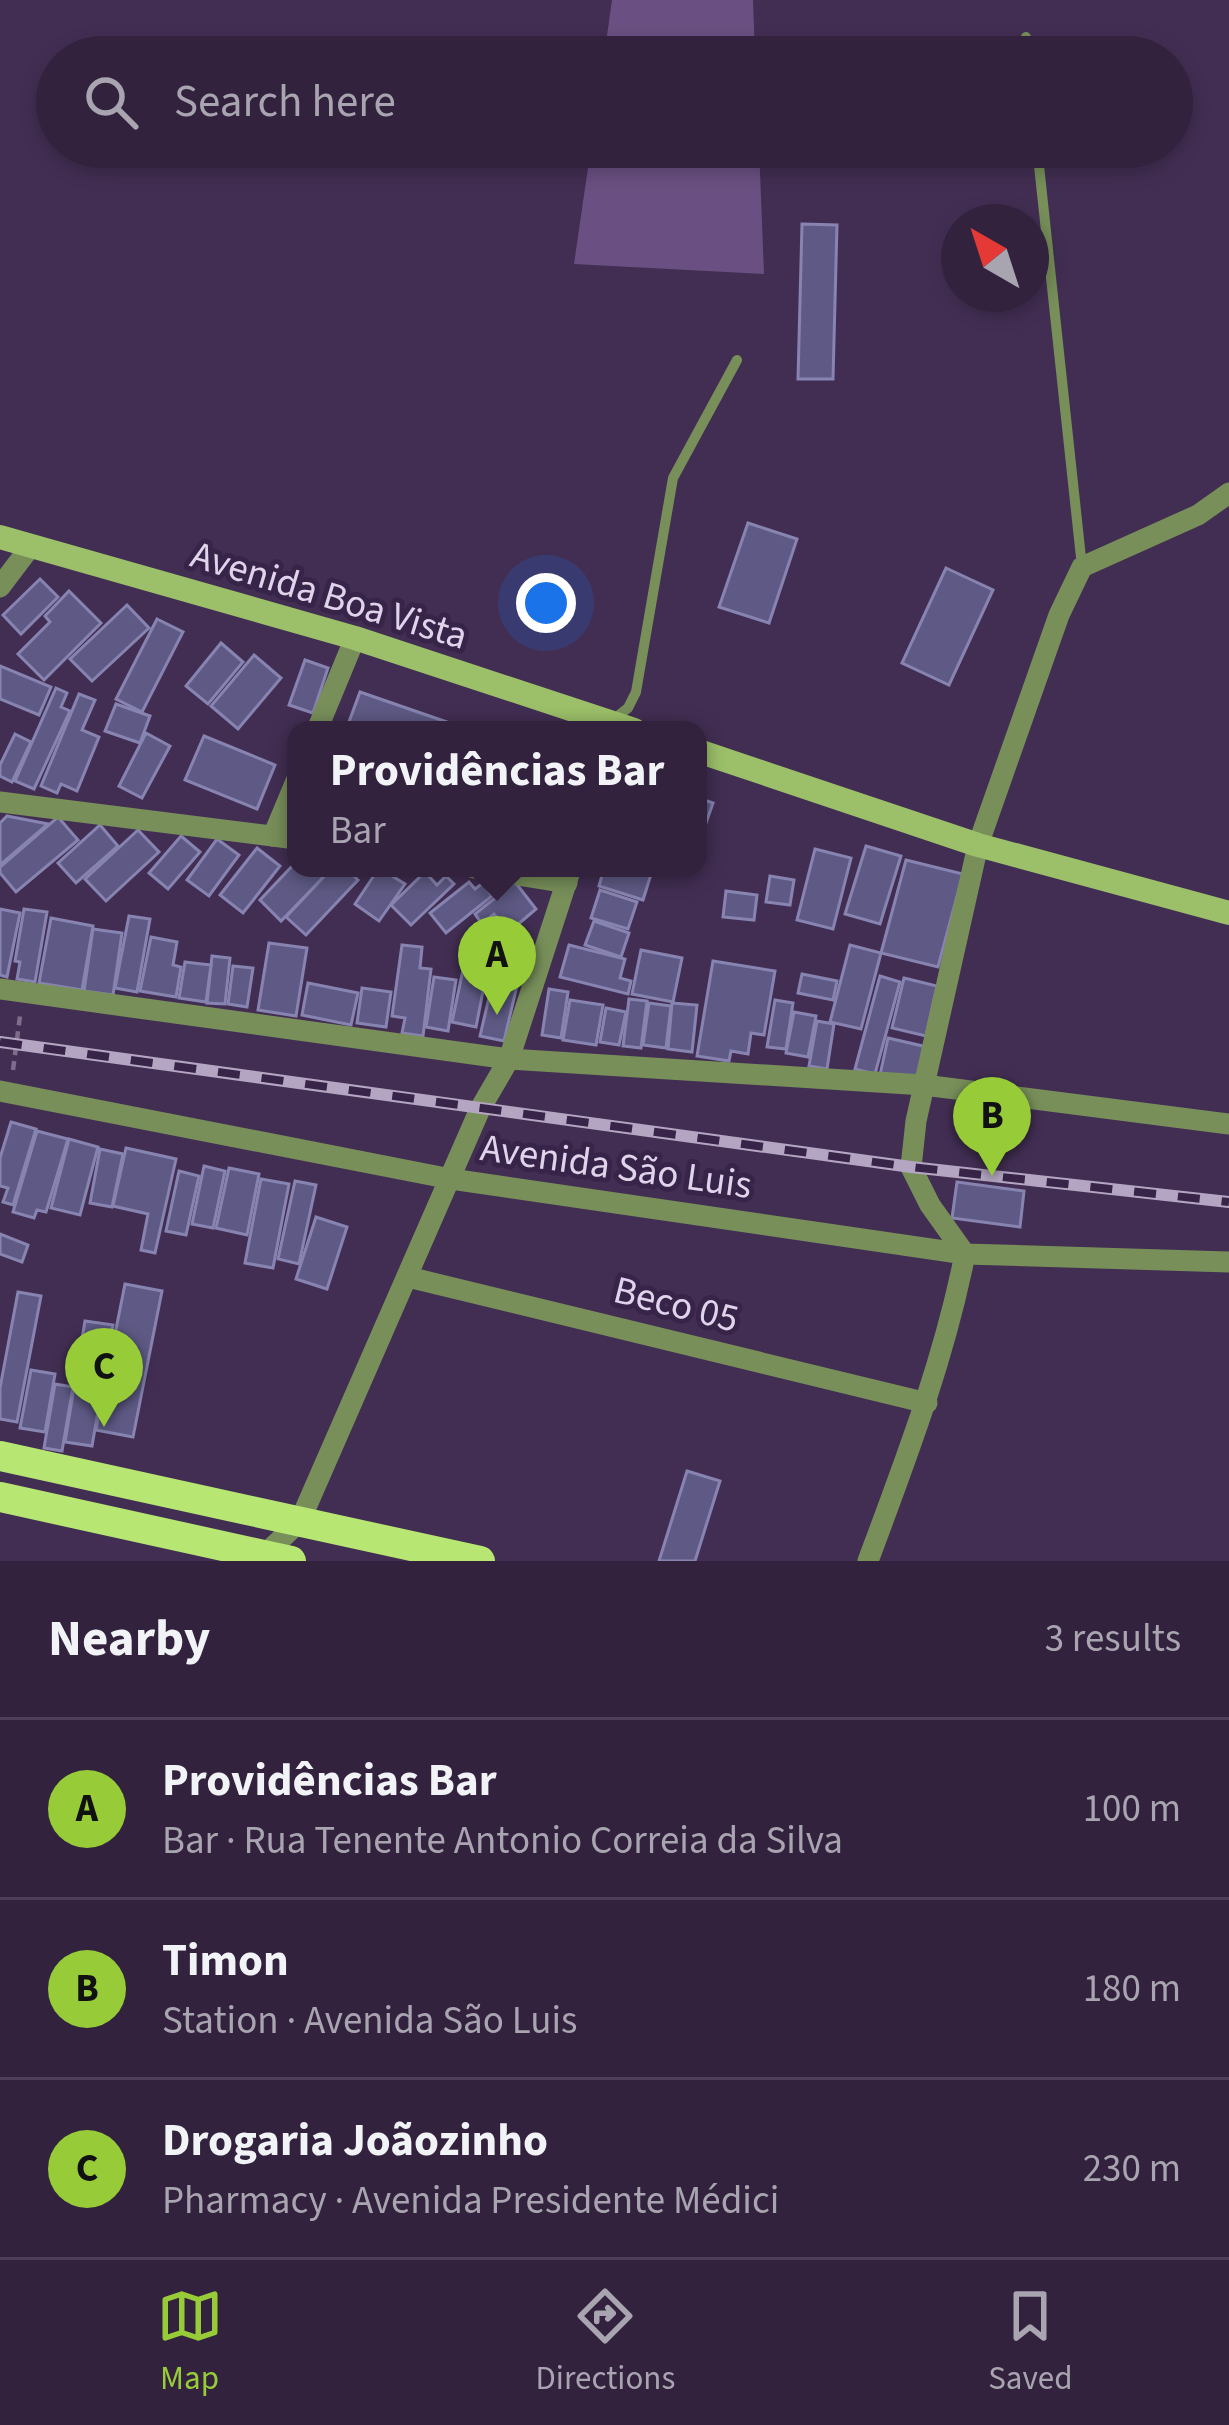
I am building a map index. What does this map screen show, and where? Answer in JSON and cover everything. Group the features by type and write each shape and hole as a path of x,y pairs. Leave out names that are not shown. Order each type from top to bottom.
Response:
{"main road":[{"path":"0,1456 480,1561"},
{"path":"0,1497 276,1559"}],"street":[{"path":"868,1561 928,1403 965,1253 930,1205 911,1167 924,1085 978,845 1059,615 1082,567 1198,515 1229,493"},
{"name":"Avenida Boa Vista","path":"0,537 355,638 600,721"},
{"path":"0,587 32,546"},
{"path":"321,721 355,638"},
{"path":"707,754 978,845 1229,913"},
{"path":"0,802 285,838"},
{"path":"276,1559 300,1521 481,1109 509,1059 568,877"},
{"path":"11,990 509,1059 924,1085 1229,1124"},
{"name":"Avenida São Luis","path":"1,1093 451,1179 965,1253 1229,1262"},
{"name":"Beco 05","path":"408,1277 928,1403"}],"lane":[{"path":"1039,168 1082,567"},
{"path":"621,721 636,692 673,478 737,360"}],"path":[{"path":"1,1093 16,1062 11,990"}],"shaded area":[{"path":"612,0 753,0 754,36 607,36"},
{"path":"588,168 760,168 764,274 574,264"}],"building":[{"path":"802,224 837,225 833,379 798,379"},
{"path":"748,523 797,539 769,623 719,607"},
{"path":"946,568 993,590 949,685 902,663"},
{"path":"40,579 58,597 21,634 3,615"},
{"path":"69,591 101,623 44,680 18,654 50,622 45,616"},
{"path":"127,605 149,628 92,681 70,659"},
{"path":"157,619 183,632 142,712 116,699"},
{"path":"221,643 243,662 208,704 186,686"},
{"path":"254,655 281,678 238,729 211,706"},
{"path":"305,660 328,668 313,713 289,705"},
{"path":"0,666 51,687 39,715 0,699"},
{"path":"56,688 67,693 61,707 70,711 34,789 15,781"},
{"path":"360,692 444,721 349,721"},
{"path":"79,694 95,700 82,730 99,737 77,791 61,784 57,793 41,786"},
{"path":"116,704 150,716 140,743 105,731"},
{"path":"146,733 170,746 142,798 119,786"},
{"path":"15,734 31,742 12,782 0,776 0,765"},
{"path":"204,736 275,765 257,809 185,780"},
{"path":"7,816 48,824 0,865 0,823"},
{"path":"58,817 78,840 16,892 0,867"},
{"path":"100,825 118,846 76,883 58,863"},
{"path":"138,830 159,852 106,901 85,879"},
{"path":"181,836 200,852 168,889 149,873"},
{"path":"217,839 239,855 209,896 187,880"},
{"path":"866,846 901,856 880,924 845,914"},
{"path":"257,848 280,866 243,913 220,895"},
{"path":"815,849 851,858 833,929 797,920"},
{"path":"906,860 963,874 938,967 881,953"},
{"path":"287,872 287,877 323,878 281,921 260,900"},
{"path":"770,876 794,880 790,905 766,902"},
{"path":"324,877 358,880 306,935 286,917"},
{"path":"373,877 394,877 405,884 379,921 355,904"},
{"path":"420,877 430,877 437,885 447,877 454,884 411,925 391,905"},
{"path":"602,877 650,877 643,900 599,886"},
{"path":"469,882 475,889 483,883 492,896 446,933 430,913"},
{"path":"515,882 536,909 509,932 494,914 482,924 475,914"},
{"path":"600,890 637,902 628,929 591,918"},
{"path":"726,891 757,895 754,920 723,917"},
{"path":"0,909 20,913 7,977 0,975"},
{"path":"24,909 47,912 35,982 17,979 20,962 15,961"},
{"path":"129,916 150,919 137,992 115,988"},
{"path":"51,918 93,926 82,990 39,983"},
{"path":"594,921 629,933 621,957 585,945"},
{"path":"475,925 526,936 520,965 491,959 493,948 471,944"},
{"path":"93,929 122,933 113,995 84,991"},
{"path":"151,937 177,942 173,965 181,967 176,997 140,991"},
{"path":"269,943 307,948 296,1016 258,1010"},
{"path":"402,945 422,947 420,968 431,969 423,1036 402,1033 405,1018 392,1016"},
{"path":"569,945 625,959 620,978 631,981 628,994 560,977"},
{"path":"850,945 881,953 861,1029 830,1022"},
{"path":"468,946 491,950 476,1027 452,1022"},
{"path":"641,950 682,958 673,1002 632,994"},
{"path":"212,956 230,958 225,1004 207,1003"},
{"path":"713,961 775,971 764,1035 751,1033 748,1054 731,1051 729,1061 697,1056"},
{"path":"185,962 211,965 206,1002 179,998"},
{"path":"233,966 253,968 247,1007 228,1004"},
{"path":"495,972 519,977 504,1041 480,1036"},
{"path":"802,974 837,981 833,1000 798,993"},
{"path":"880,976 900,982 875,1074 855,1069"},
{"path":"434,977 456,980 448,1031 426,1027"},
{"path":"904,978 937,986 926,1036 892,1028"},
{"path":"308,983 358,993 351,1025 302,1015"},
{"path":"362,988 391,992 386,1027 357,1023"},
{"path":"549,989 568,992 561,1038 542,1035"},
{"path":"629,999 647,1001 641,1048 623,1046"},
{"path":"570,1000 603,1005 596,1045 563,1040"},
{"path":"775,1000 793,1003 786,1049 767,1047"},
{"path":"649,1003 671,1006 666,1048 643,1045"},
{"path":"672,1003 697,1005 692,1052 668,1049"},
{"path":"606,1008 626,1012 619,1045 600,1042"},
{"path":"794,1012 816,1016 808,1057 786,1053"},
{"path":"817,1021 834,1024 827,1069 809,1066"},
{"path":"888,1038 927,1047 919,1083 880,1075"},
{"path":"11,1122 36,1129 13,1205 3,1202 8,1188 0,1186 0,1158"},
{"path":"37,1131 68,1139 46,1212 37,1210 34,1218 13,1212"},
{"path":"69,1139 98,1147 80,1215 51,1208"},
{"path":"126,1148 176,1159 155,1253 141,1250 148,1214 113,1206"},
{"path":"100,1149 123,1154 112,1207 90,1203"},
{"path":"204,1166 225,1171 213,1228 192,1224"},
{"path":"229,1168 259,1174 247,1235 216,1228"},
{"path":"179,1171 199,1176 186,1235 166,1231"},
{"path":"261,1179 289,1184 273,1268 245,1263"},
{"path":"295,1181 316,1185 299,1264 278,1259"},
{"path":"957,1182 1024,1191 1020,1227 952,1218"},
{"path":"316,1217 347,1227 327,1289 296,1279"},
{"path":"0,1234 28,1245 22,1262 0,1254"},
{"path":"125,1284 162,1291 133,1437 96,1430"},
{"path":"18,1292 41,1296 17,1422 0,1419 0,1388"},
{"path":"85,1321 113,1325 92,1446 65,1442"},
{"path":"31,1370 55,1374 45,1432 20,1428"},
{"path":"55,1384 73,1387 62,1451 44,1448"},
{"path":"687,1471 720,1481 695,1561 659,1561"}],"railway":[{"path":"0,1042 911,1167 1229,1202"}],"place":[{"name":"Providências Bar","path":"497,1015"},
{"name":"Timon","path":"992,1176"},
{"name":"Drogaria Joãozinho","path":"104,1427"}]}
